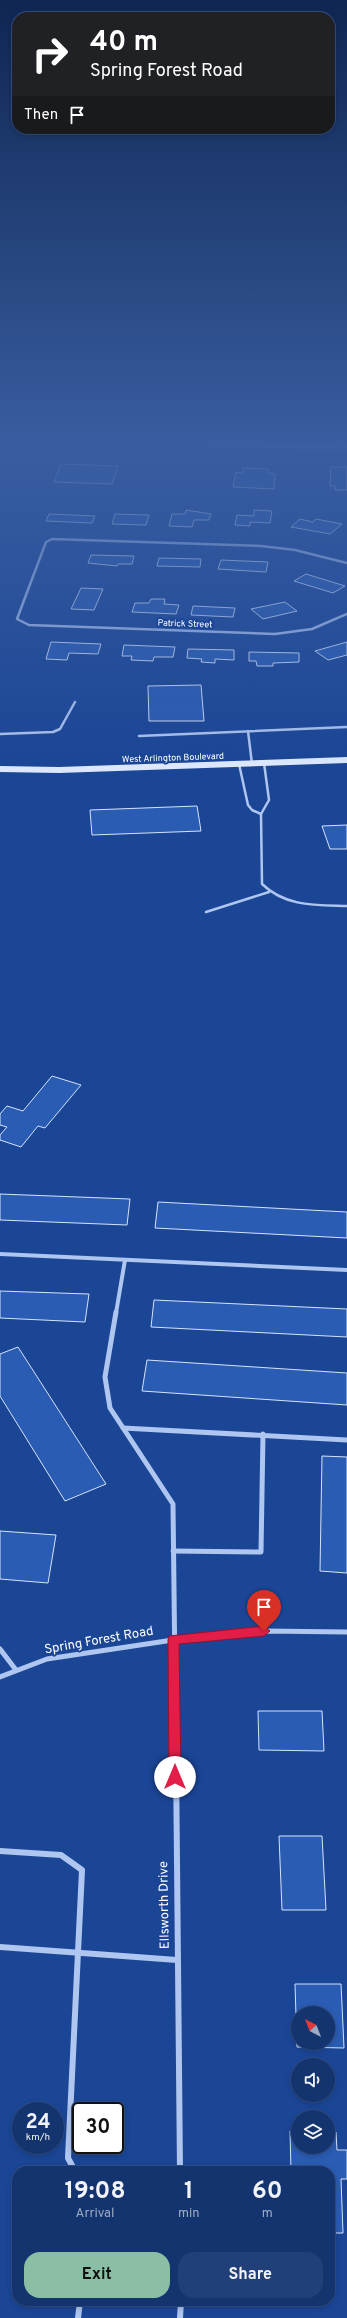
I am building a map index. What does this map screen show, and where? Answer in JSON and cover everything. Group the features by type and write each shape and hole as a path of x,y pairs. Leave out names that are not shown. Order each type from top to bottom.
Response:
{"main road":[{"name":"West Arlington Boulevard","path":"0,770 59,770 347,760"}],"street":[{"name":"Patrick Street","path":"44,548 17,619 20,622 29,625 274,634 293,633 322,627 347,614"},
{"name":"Patrick Street","path":"279,548 295,550 347,564"},
{"path":"0,1254 347,1270"},
{"name":"Ellsworth Drive","path":"125,1260 105,1377 110,1408 173,1504 173,1640 180,2166"},
{"path":"123,1428 263,1434 347,1440"},
{"path":"173,1551 261,1552 263,1434"},
{"name":"Spring Forest Road","path":"0,1677 48,1659 173,1640 264,1631 347,1632"},
{"path":"0,1649 16,1670"},
{"path":"0,1851 61,1855 82,1870 68,2158 72,2166"},
{"path":"0,1947 177,1960"},
{"path":"78,2318 79,2306"},
{"path":"180,2318 181,2306"}],"lane":[{"path":"0,734 53,732 60,729 75,702"},
{"path":"139,736 347,727"},
{"path":"248,731 252,764"},
{"path":"264,763 269,800 261,814 262,884 269,892 292,903 302,905 347,906"},
{"path":"240,764 248,805 252,810 261,814"},
{"path":"206,912 269,892"}],"building":[{"path":"91,555 134,556 132,564 118,564 117,566 88,563"},
{"path":"159,558 201,559 200,567 157,566"},
{"path":"221,560 268,562 266,572 218,569"},
{"path":"306,574 345,586 333,593 294,581"},
{"path":"81,588 103,589 94,610 71,609"},
{"path":"151,599 165,599 164,604 179,605 176,614 132,612 135,603 149,603"},
{"path":"285,602 297,611 263,619 251,609"},
{"path":"193,606 235,608 233,617 191,615"},
{"path":"51,642 101,644 98,654 69,653 67,660 46,659"},
{"path":"347,642 347,655 328,660 315,651"},
{"path":"124,645 175,647 173,657 154,657 153,661 131,660 132,656 122,656"},
{"path":"188,649 234,650 234,660 215,659 215,663 201,662 202,659 187,658"},
{"path":"249,652 299,653 299,662 273,663 273,666 257,666 256,661 249,661"},
{"path":"201,685 204,721 149,721 148,686"},
{"path":"197,806 201,831 92,835 90,810"},
{"path":"347,825 347,849 330,849 322,826"},
{"path":"52,1076 81,1085 45,1128 38,1126 21,1147 0,1140 0,1135 7,1127 0,1125 0,1114 7,1106 23,1111"},
{"path":"0,1194 130,1199 127,1225 0,1220"},
{"path":"158,1202 347,1212 347,1238 155,1228"},
{"path":"0,1291 89,1294 85,1322 0,1318"},
{"path":"154,1300 347,1309 347,1337 151,1327"},
{"path":"18,1347 106,1484 65,1501 0,1396 0,1354"},
{"path":"147,1360 347,1373 347,1405 142,1391"},
{"path":"322,1456 347,1457 347,1573 320,1571"},
{"path":"0,1531 56,1535 48,1583 0,1579"},
{"path":"258,1711 322,1711 324,1751 259,1750"},
{"path":"279,1836 322,1836 326,1910 282,1910"},
{"path":"295,1984 341,1984 344,2048 335,2048 335,2006 296,2006"},
{"path":"290,2131 291,2154 335,2154 335,2132 337,2150 347,2150 347,2179 341,2179 343,2233 335,2233 335,2166 291,2166"}],"route":[{"path":"175,1777 173,1640 264,1631"}]}
